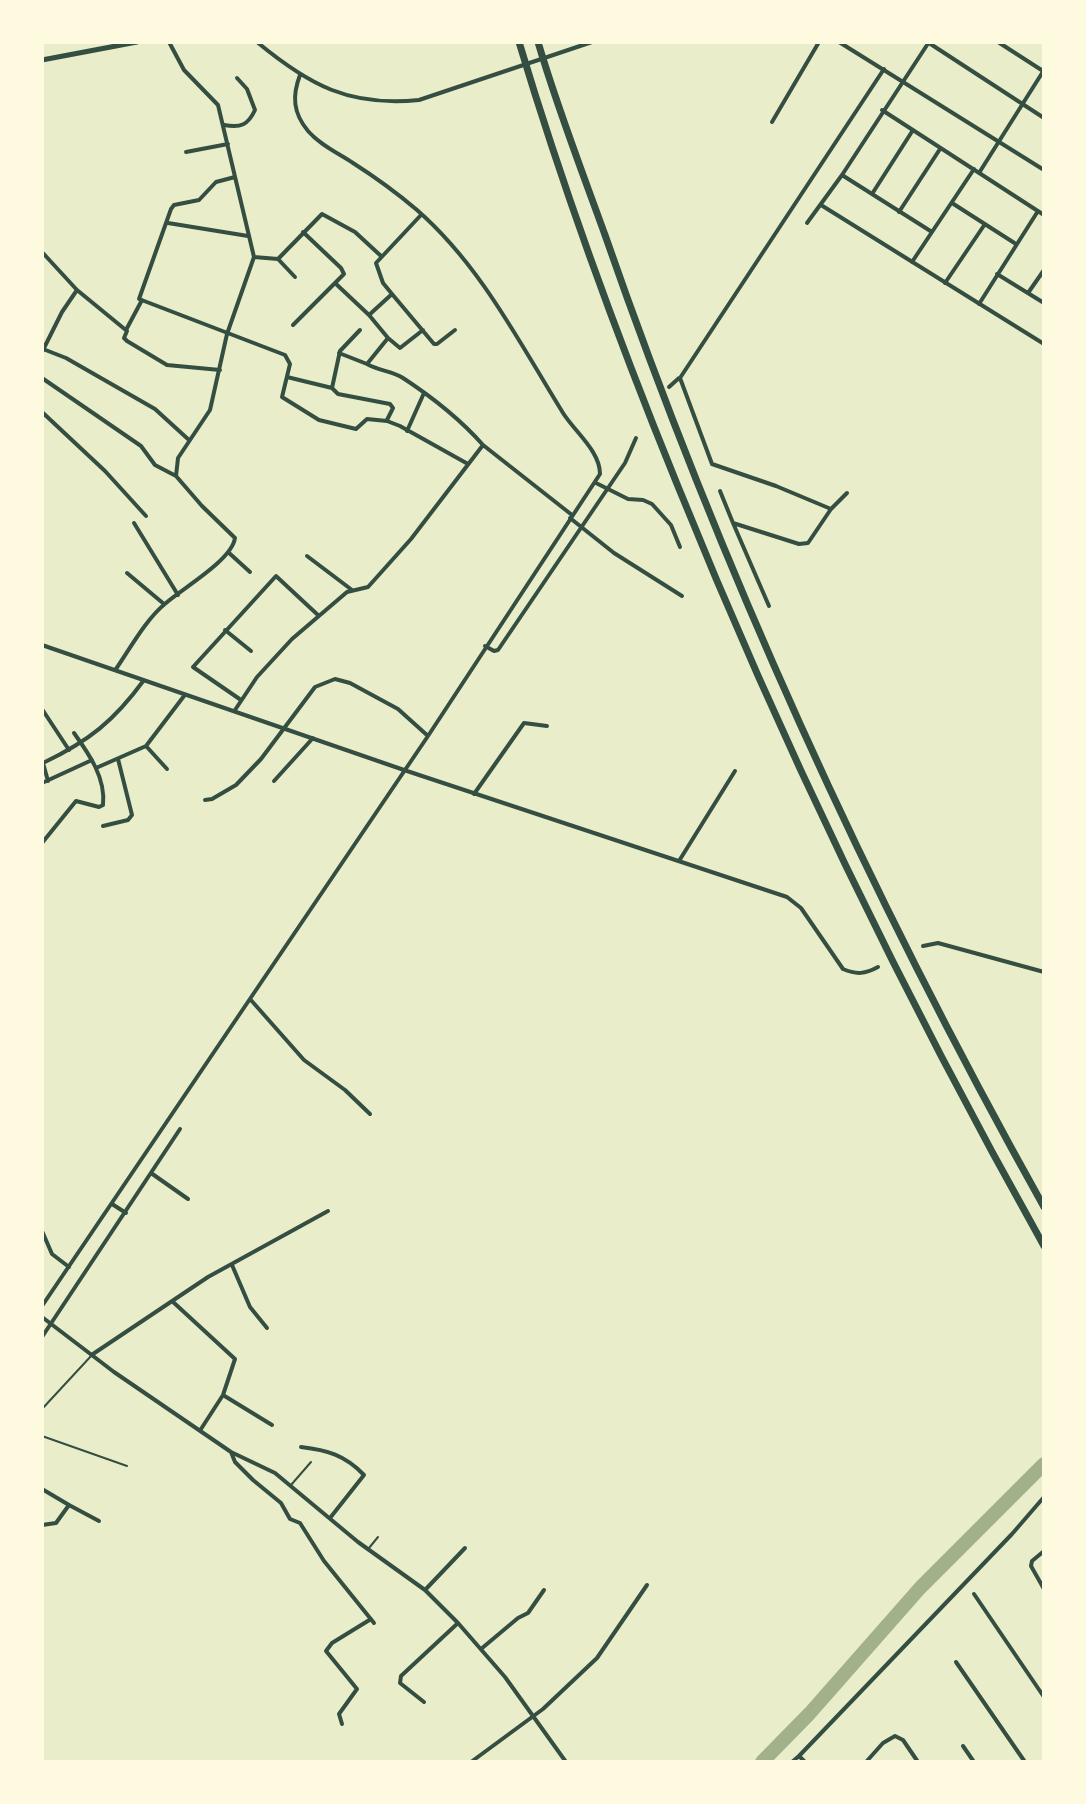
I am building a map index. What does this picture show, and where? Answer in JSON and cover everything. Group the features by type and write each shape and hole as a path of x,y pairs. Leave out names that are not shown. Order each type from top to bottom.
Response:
{"highway":[{"path":"519,42 589,253 643,401 781,731 962,1101 1044,1246"},
{"path":"538,42 654,379 738,587 824,782 906,948 1044,1207"}],"street":[{"path":"42,60 137,42"},
{"path":"169,42 184,70 214,100 224,125 254,257 227,334 210,410 178,458 176,476"},
{"path":"257,42 300,75 328,90 366,101 390,103 419,100 592,42"},
{"path":"772,122 819,42"},
{"path":"839,42 1044,170"},
{"path":"807,223 929,42 1044,118"},
{"path":"912,262 999,141 1044,71 998,42"},
{"path":"669,387 681,377 882,69"},
{"path":"42,1306 114,1205 485,646 598,484 600,470 591,450 563,413 536,365 456,249 385,184 310,133 294,106 294,91 300,75"},
{"path":"224,125 244,125 251,120 255,110 247,89 237,78"},
{"path":"882,110 1044,215"},
{"path":"872,194 913,130"},
{"path":"186,152 228,144"},
{"path":"899,212 940,149"},
{"path":"842,175 932,232"},
{"path":"235,177 216,182 199,200 174,205 139,295 142,300 285,355 290,364 283,398 319,420 356,429 367,419 387,421 468,464"},
{"path":"952,203 1016,244"},
{"path":"821,205 1044,344"},
{"path":"979,304 1038,211"},
{"path":"278,259 319,215 324,214 355,232 381,256"},
{"path":"422,215 381,256 376,267 392,294 435,345 455,330"},
{"path":"168,223 249,236"},
{"path":"945,283 985,224"},
{"path":"293,325 344,272 303,232"},
{"path":"42,252 77,290 126,330"},
{"path":"254,257 278,259 295,277"},
{"path":"1028,293 1044,270"},
{"path":"997,274 1044,303"},
{"path":"335,283 400,348 423,330"},
{"path":"77,290 43,350 66,358 155,409 190,440"},
{"path":"369,315 392,294"},
{"path":"142,300 126,330 124,338 127,341 163,363 220,370"},
{"path":"332,388 339,353 360,330"},
{"path":"367,364 388,338"},
{"path":"339,353 380,371 401,376 448,411 483,445 581,528 682,596"},
{"path":"287,377 332,388 338,394 392,405 387,421"},
{"path":"681,377 712,464 831,509"},
{"path":"42,378 141,446 160,470 176,476 235,538 228,552 164,604 116,669"},
{"path":"407,431 424,393"},
{"path":"42,412 105,471 146,516"},
{"path":"485,646 498,650 631,454 636,438"},
{"path":"307,556 349,591 361,591 368,587 411,539 483,445"},
{"path":"598,484 628,499 652,504 671,525 680,547"},
{"path":"720,491 769,606"},
{"path":"733,523 806,544 831,509 847,493"},
{"path":"134,523 178,595"},
{"path":"228,552 250,572"},
{"path":"127,573 164,604"},
{"path":"241,700 193,667 225,630 276,576 319,616"},
{"path":"234,711 275,657 349,591"},
{"path":"225,630 251,651"},
{"path":"42,645 116,669 184,696 787,897 801,908 843,969 854,974 878,967"},
{"path":"205,800 236,785 285,729 315,687 335,679 350,683 398,709 428,736"},
{"path":"92,760 45,782 42,762 82,744 117,715 144,680"},
{"path":"96,768 146,746 184,696"},
{"path":"42,709 69,750"},
{"path":"474,794 524,723 547,726"},
{"path":"42,843 76,801 99,807 103,805 103,791 96,768 74,733"},
{"path":"274,781 313,738"},
{"path":"146,746 167,769"},
{"path":"103,826 128,820 132,815 118,759"},
{"path":"679,861 735,771"},
{"path":"923,946 938,943 1044,972"},
{"path":"250,999 304,1060 345,1090 370,1114"},
{"path":"42,1337 180,1129"},
{"path":"151,1173 188,1199"},
{"path":"114,1205 125,1212"},
{"path":"93,1354 172,1301 328,1211"},
{"path":"42,1231 52,1254 69,1267"},
{"path":"232,1265 250,1307 267,1328"},
{"path":"172,1301 234,1356 235,1362 223,1395 201,1429"},
{"path":"42,1317 114,1372 231,1452 264,1467 291,1486 368,1549 425,1590 505,1677 566,1762"},
{"path":"223,1395 272,1425"},
{"path":"301,1447 331,1452 364,1475 330,1518"},
{"path":"231,1452 235,1462 281,1503 290,1519 300,1523 324,1561 373,1621 332,1643 326,1651 357,1689 339,1714 342,1724"},
{"path":"42,1489 99,1521"},
{"path":"792,1762 1044,1497"},
{"path":"42,1525 56,1523 69,1505"},
{"path":"425,1590 465,1548"},
{"path":"1044,1551 1032,1561 1031,1566 1044,1589"},
{"path":"471,1762 533,1716 597,1658 647,1585"},
{"path":"481,1649 528,1613 544,1590"},
{"path":"974,1594 1044,1697"},
{"path":"424,1702 400,1683 401,1676 458,1623"},
{"path":"956,1662 1025,1762"},
{"path":"866,1762 883,1743 895,1736 903,1740 918,1762"},
{"path":"963,1746 974,1762"},
{"path":"799,1756 805,1762"}],"lane":[{"path":"42,1409 93,1354"},
{"path":"42,1436 127,1466"},
{"path":"291,1486 311,1462"},
{"path":"368,1549 378,1537"}],"waterway":[{"path":"762,1762 810,1713 920,1588 1044,1464"}]}
